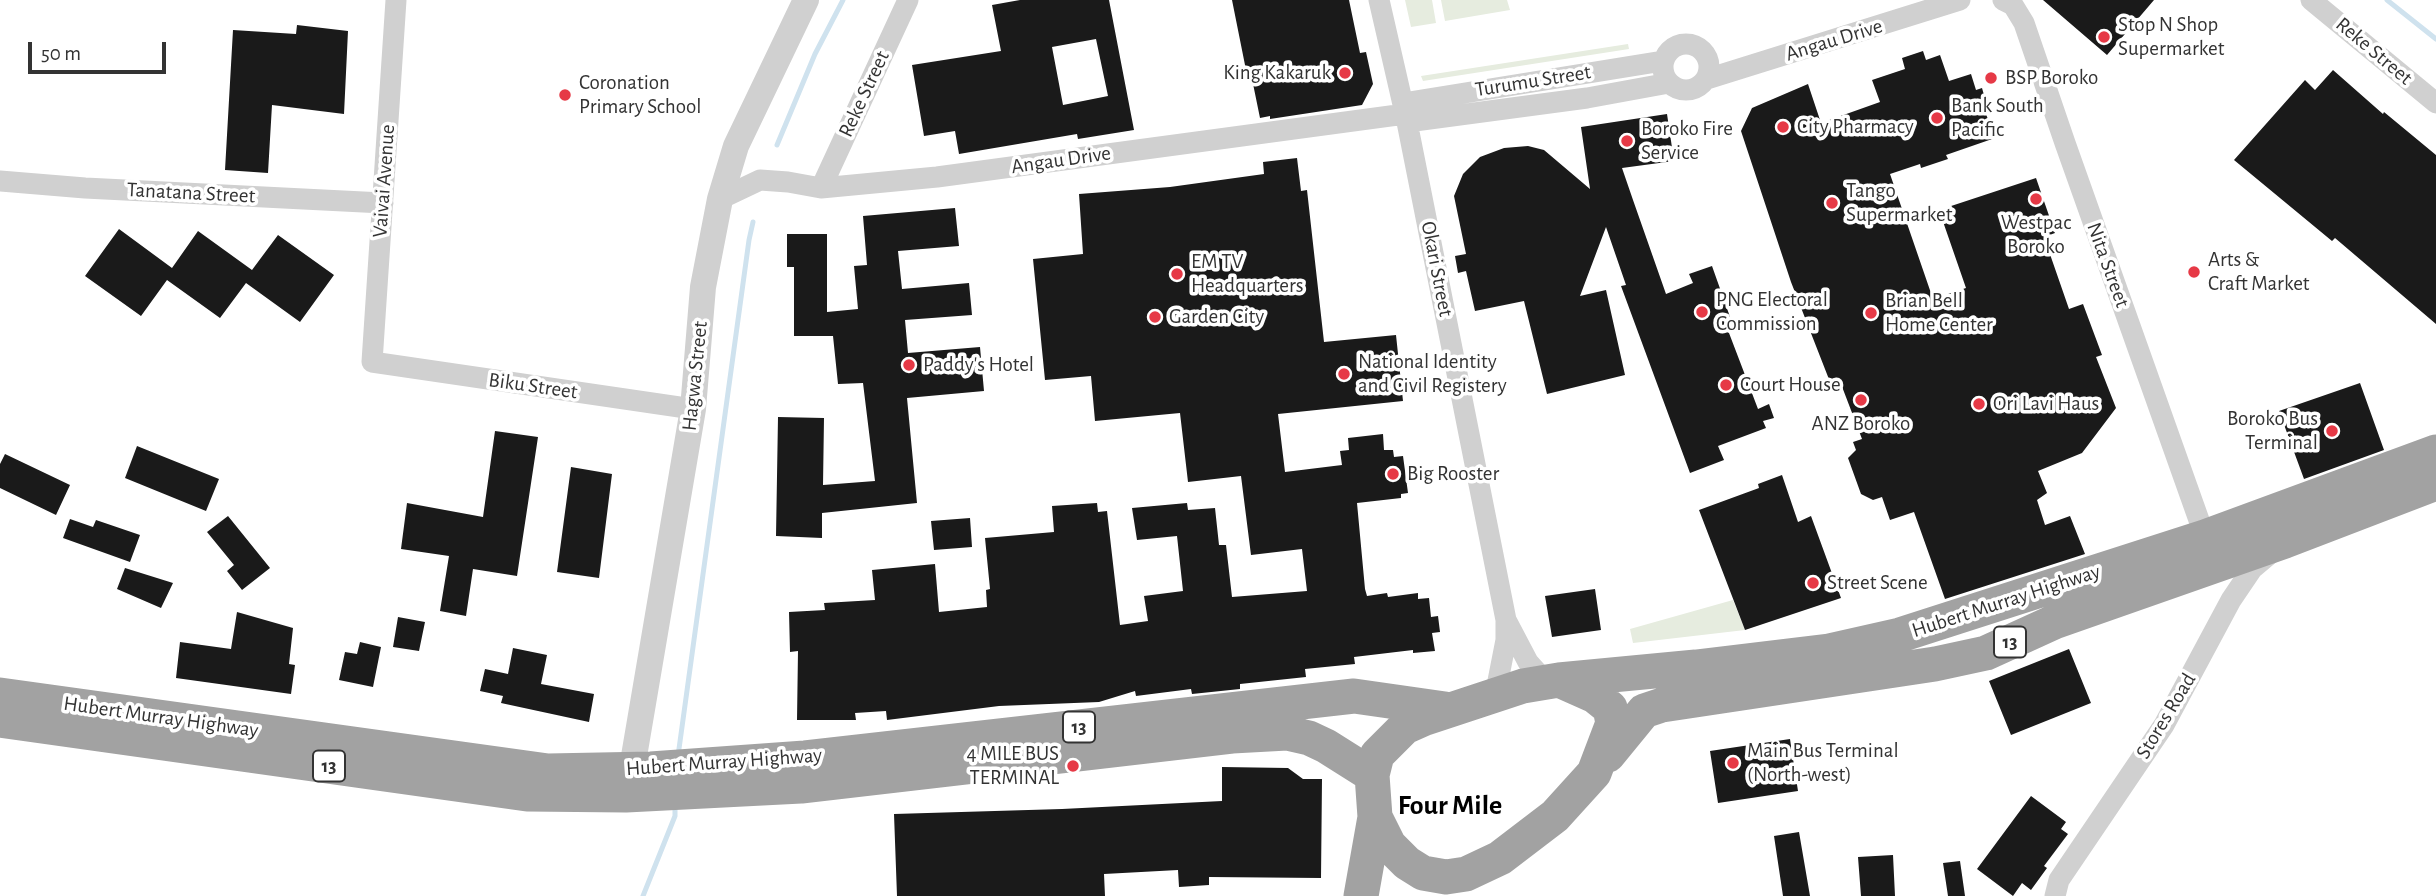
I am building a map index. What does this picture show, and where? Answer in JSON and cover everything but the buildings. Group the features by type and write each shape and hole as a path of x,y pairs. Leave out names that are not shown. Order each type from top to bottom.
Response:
{"highway":[{"name":"Hubert Murray Highway","path":"1552,681 1696,667 1841,648 1900,635 2205,537 2436,452"},
{"name":"Hubert Murray Highway","path":"1594,773 1644,711 1662,705 1934,664 1986,653 2054,622 2285,541 2436,483"},
{"name":"13","path":"1552,681 1595,696 1610,708 1613,723 1594,773 1555,816 1500,858 1438,887 1389,845 1375,817 1372,775 1377,755 1405,727 1448,709 1495,696 1522,686 1552,681"},
{"name":"Hubert Murray Highway","path":"0,695 548,771 647,777 708,777 800,786 1232,736 1287,733 1309,738 1326,746 1372,775"},
{"name":"Hubert Murray Highway","path":"708,777 805,758 1354,696 1448,709"},
{"name":"Hubert Murray Highway","path":"0,720 527,794 647,777"},
{"path":"1361,896 1375,817"}],"street":[{"name":"Vaivai Avenue","path":"372,362 396,0"},
{"name":"Hagwa Street","path":"647,777 693,409 703,286 720,198 736,146 806,0"},
{"name":"Reke Street","path":"821,188 908,0"},
{"name":"Okari Street","path":"1379,0 1405,113 1506,621 1506,640 1495,696"},
{"name":"Angau Drive","path":"1707,79 1960,0"},
{"name":"Nita Street","path":"2003,0 2013,5 2024,23 2064,143 2205,537"},
{"name":"Reke Street","path":"2311,0 2436,103"},
{"path":"1677,45 1695,45 1707,56 1707,79 1695,89 1682,90 1669,83 1662,70 1663,61 1677,45"},
{"name":"Turumu Street","path":"1405,113 1663,61"},
{"name":"Angau Drive","path":"720,198 760,180 821,188 937,177 1405,113 1587,98 1669,83"},
{"name":"Tanatana Street","path":"0,181 85,188 383,203"},
{"name":"Biku Street","path":"372,362 693,409"},
{"name":"Stores Road","path":"2055,896 2059,880 2164,725 2231,600 2252,569 2285,541"},
{"name":"Okari Street","path":"1506,621 1528,662 1552,681"}],"shaded area":[{"path":"1405,0 1432,0 1436,23 1411,27"},
{"path":"1441,0 1507,0 1510,10 1445,21"},
{"path":"1628,44 1629,49 1423,81 1421,76"},
{"path":"1733,600 1745,630 1633,643 1630,629"}],"waterway":[{"path":"777,145 815,54 843,0"},
{"path":"2387,0 2436,39"},
{"path":"678,756 753,222"},
{"path":"643,896 675,816 675,804"}],"place":[{"name":"Stop N Shop Supermarket","path":"2104,37"},
{"name":"King Kakaruk","path":"1345,73"},
{"name":"BSP Boroko","path":"1991,78"},
{"name":"Coronation Primary School","path":"565,95"},
{"name":"Bank South Pacific","path":"1937,118"},
{"name":"City Pharmacy","path":"1783,127"},
{"name":"Boroko Fire Service","path":"1627,141"},
{"name":"Westpac Boroko","path":"2036,199"},
{"name":"Tango Supermarket","path":"1832,203"},
{"name":"Arts & Craft Market","path":"2194,272"},
{"name":"EM TV Headquarters","path":"1177,274"},
{"name":"PNG Electoral Commission","path":"1702,312"},
{"name":"Brian Bell Home Center","path":"1871,313"},
{"name":"Garden City","path":"1155,317"},
{"name":"Paddy's Hotel","path":"909,365"},
{"name":"National Identity and Civil Registery","path":"1344,374"},
{"name":"Court House","path":"1726,385"},
{"name":"ANZ Boroko","path":"1861,400"},
{"name":"Ori Lavi Haus","path":"1979,404"},
{"name":"Boroko Bus Terminal","path":"2332,431"},
{"name":"Big Rooster","path":"1393,474"},
{"name":"Street Scene","path":"1813,583"},
{"name":"Main Bus Terminal (North-west)","path":"1733,763"},
{"name":"4 MILE BUS TERMINAL","path":"1073,766"}],"district":[{"name":"Four Mile","path":"1450,806"}]}
